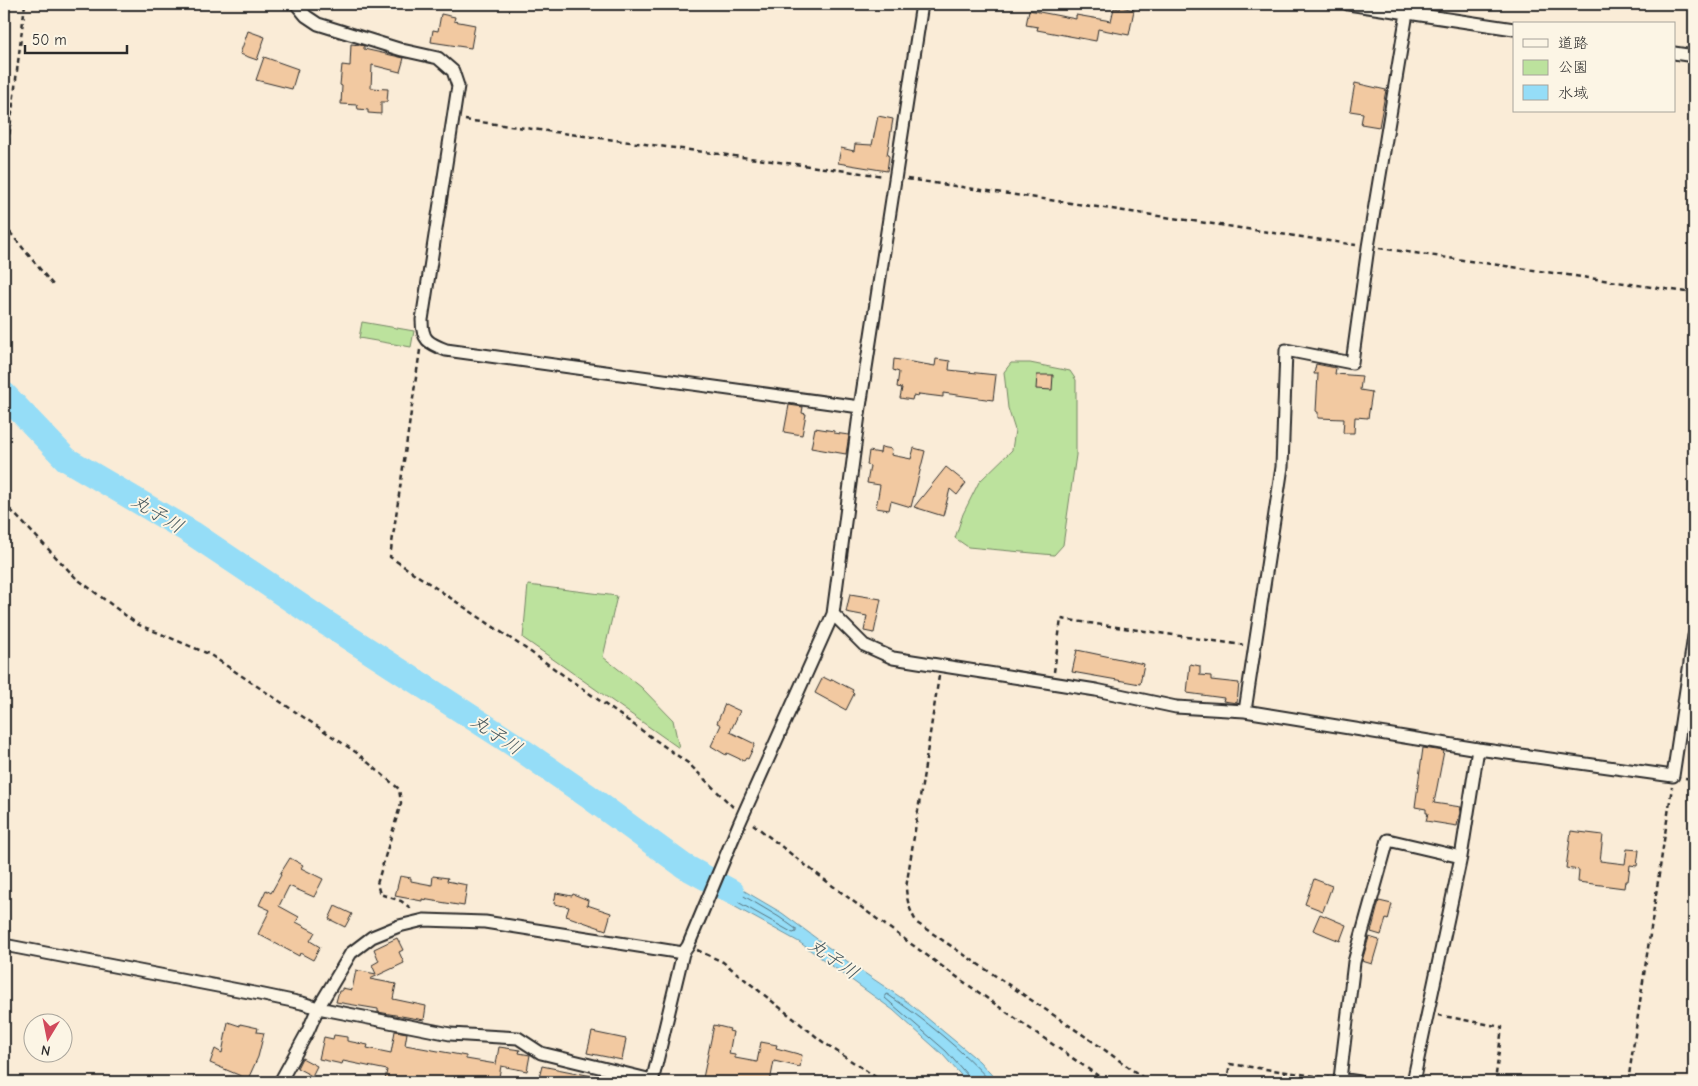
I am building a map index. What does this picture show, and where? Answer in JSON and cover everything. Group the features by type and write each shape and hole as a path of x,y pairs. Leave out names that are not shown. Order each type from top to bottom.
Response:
{"street":[{"path":"296,4 306,16 318,24 402,50 438,58 453,70 458,86 422,320 422,331 430,344 446,350 860,407"},
{"path":"4,945 259,994 318,1008 450,1034 518,1038 541,1053 652,1081 685,950 833,614 860,407 922,4"},
{"path":"1348,4 1513,29"},
{"path":"1244,711 1282,467 1286,350 1352,363 1368,246 1407,13"},
{"path":"1676,53 1694,56"},
{"path":"833,614 864,645 893,658 1096,690 1176,708 1244,711 1478,749 1674,776 1694,636"},
{"path":"1413,1082 1462,857 1478,749"},
{"path":"1360,1082 1340,1079 1354,962 1388,840 1462,857"},
{"path":"280,1082 308,1031 318,1008 352,952 372,937 399,926 424,920 485,922 685,950"}],"path":[{"path":"4,179 25,4"},
{"path":"454,118 896,177 1694,293"},
{"path":"4,225 53,285"},
{"path":"422,331 390,557 532,653 688,763 741,820 1107,1082"},
{"path":"4,503 76,578 137,624 209,654 357,752 399,789 401,803 377,884 380,894 401,901 424,920"},
{"path":"1053,684 1061,619 1254,647"},
{"path":"941,666 906,888 908,905 912,914 917,923 1150,1082"},
{"path":"1628,1082 1674,776"},
{"path":"685,950 723,962 823,1042 883,1082"},
{"path":"1428,1013 1502,1027 1495,1082"},
{"path":"1227,1082 1230,1064 1340,1079"}],"green space":[{"path":"362,322 414,331 411,347 359,338"},
{"path":"1011,363 1030,363 1070,371 1076,380 1076,455 1063,545 1054,555 968,547 955,538 963,514 979,482 1012,450 1015,430 1008,408 1004,372"},
{"path":"528,585 617,596 603,657 641,687 673,720 679,748 523,638"}],"water":[{"path":"707,869 782,913 851,964 909,1003 979,1061 998,1082 967,1082 943,1055 893,1010 799,942 699,887"}],"building":[{"path":"1121,7 1134,10 1129,35 1098,29 1096,41 1037,30 1038,27 1026,25 1029,10 1076,19 1076,15 1111,21 1114,8 1120,9"},
{"path":"441,14 455,17 454,21 475,25 471,48 431,42 433,30 438,31"},
{"path":"248,31 265,37 257,60 240,54"},
{"path":"351,44 364,46 364,49 404,58 400,72 372,65 371,88 388,89 387,102 381,102 381,114 368,113 368,110 358,109 357,105 341,104 342,65 350,66"},
{"path":"264,57 298,69 292,89 256,80"},
{"path":"1355,83 1386,90 1379,127 1361,124 1363,113 1350,111"},
{"path":"878,116 893,119 887,155 889,156 887,171 838,163 841,148 854,151 855,144 872,145"},
{"path":"894,359 935,366 936,359 950,361 949,370 996,375 993,400 943,393 943,397 919,394 918,397 913,396 912,400 900,398 902,388 897,387 899,372 893,370"},
{"path":"1316,364 1336,368 1335,374 1362,376 1360,390 1372,392 1368,418 1355,417 1354,433 1343,433 1344,419 1318,418 1318,412 1316,412 1318,374 1314,374"},
{"path":"1037,375 1053,375 1052,390 1036,389"},
{"path":"789,405 803,407 802,413 806,414 802,435 784,432"},
{"path":"815,428 849,435 846,454 811,448"},
{"path":"881,447 892,449 891,455 911,459 914,448 925,451 911,507 891,501 889,510 876,508 880,485 867,483 870,466 867,465 869,451 880,453"},
{"path":"946,467 966,483 957,495 950,489 943,516 914,507"},
{"path":"850,594 881,599 874,633 864,631 867,616 846,612"},
{"path":"1077,650 1144,664 1140,684 1072,672"},
{"path":"1190,664 1200,666 1200,675 1211,676 1211,680 1239,683 1237,703 1223,701 1224,698 1187,693"},
{"path":"823,677 831,681 832,679 853,690 854,694 846,710 815,693"},
{"path":"725,704 740,711 730,732 755,744 748,759 746,758 744,761 727,753 726,755 711,746 721,725 717,723"},
{"path":"1423,748 1444,751 1434,803 1461,807 1457,826 1426,821 1428,813 1426,813 1426,809 1415,807"},
{"path":"1571,831 1603,835 1600,861 1625,864 1627,849 1639,850 1637,866 1630,865 1628,881 1625,881 1624,888 1578,882 1579,870 1566,868"},
{"path":"290,858 303,865 301,868 323,879 314,897 289,886 279,906 299,917 296,922 315,932 310,941 320,947 313,960 300,953 299,956 258,934 270,910 259,905 266,890 271,893"},
{"path":"400,876 411,878 411,881 432,885 433,876 448,878 447,881 467,885 464,906 395,896"},
{"path":"1314,879 1332,886 1323,911 1305,904"},
{"path":"556,893 572,896 573,894 588,900 587,905 611,913 606,930 566,916 569,907 554,904"},
{"path":"1379,901 1392,904 1388,920 1386,919 1381,935 1371,932"},
{"path":"335,906 352,914 345,927 329,919"},
{"path":"1320,914 1346,925 1340,941 1313,930"},
{"path":"1369,937 1379,940 1372,964 1362,961"},
{"path":"397,938 403,950 399,952 404,963 370,979 396,984 393,999 426,1006 424,1020 378,1012 378,1009 336,1002 339,991 342,991 342,988 352,990 356,970 376,974 372,965 379,961 374,949"},
{"path":"228,1022 240,1026 240,1024 258,1028 257,1032 264,1033 258,1057 248,1079 210,1063 215,1049 222,1053"},
{"path":"714,1025 730,1029 729,1031 733,1032 729,1054 735,1055 735,1058 757,1062 761,1042 777,1045 776,1048 802,1055 800,1067 774,1061 770,1082 723,1082 703,1078"},
{"path":"395,1031 407,1033 405,1045 466,1056 466,1059 496,1064 499,1047 520,1050 519,1053 530,1055 527,1071 501,1066 498,1082 460,1082 439,1078 438,1082 397,1082 385,1080 387,1070 343,1061 342,1064 319,1059 324,1037 333,1039 334,1035 347,1037 347,1041 368,1045 367,1048 391,1053"},
{"path":"592,1032 626,1039 622,1060 587,1053"},
{"path":"302,1058 317,1066 312,1076 297,1068"},
{"path":"542,1066 597,1077 596,1082 538,1082"}],"waterway":[{"name":"丸子川","path":"4,394 66,459 192,533 323,621 510,742 684,866 732,892"}]}
